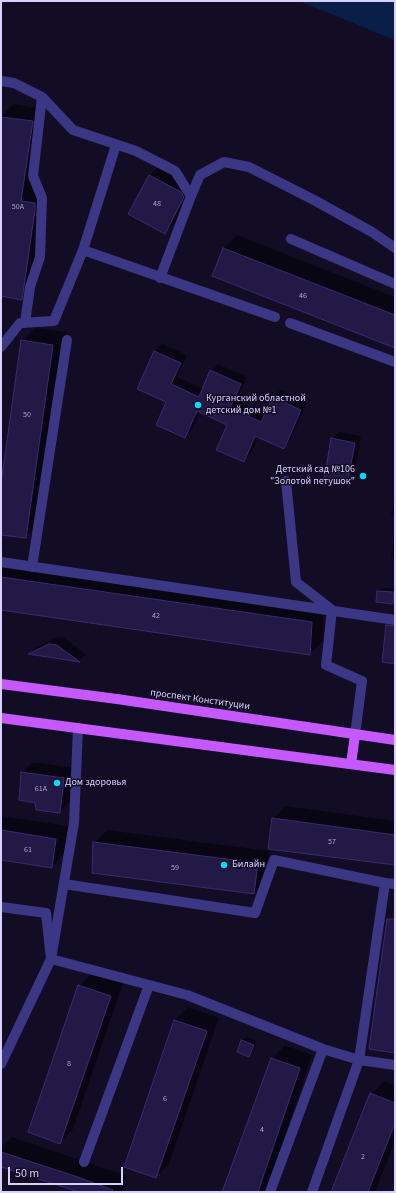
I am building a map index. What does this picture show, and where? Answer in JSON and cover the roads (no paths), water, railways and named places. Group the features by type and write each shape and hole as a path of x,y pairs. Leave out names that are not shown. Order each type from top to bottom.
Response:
{"main road":[{"name":"проспект Конституции","path":"1,684 117,699 395,740"},
{"path":"1,718 395,770"},
{"path":"351,764 355,735"}],"lane":[{"path":"1,81 14,83 42,97 72,130 136,151 175,171 191,196"},
{"path":"24,323 30,287 40,257 42,198 33,176 42,97"},
{"path":"1,347 20,323 54,321 83,250 116,145"},
{"path":"160,278 200,175 224,162 248,167 312,198 372,232 395,248"},
{"path":"291,239 395,284"},
{"path":"83,250 275,317"},
{"path":"290,323 395,362"},
{"path":"32,567 68,340"},
{"path":"286,481 296,582 332,610"},
{"path":"1,562 395,620"},
{"path":"332,610 326,665 362,681 355,735"},
{"path":"1,1064 51,960 74,823 78,728"},
{"path":"64,884 255,913 274,860 390,884 359,1060 312,1192"},
{"path":"1,907 46,913 51,960"},
{"path":"51,960 187,995 323,1049 359,1060 395,1064"},
{"path":"84,1162 149,985"},
{"path":"270,1192 323,1049"}],"water":[{"path":"299,1 395,1 395,40"}],"place":[{"name":"Курганский областной детский дом №1","path":"198,405"},
{"name":"Детский сад №106 \"Золотой петушок\"","path":"363,476"},
{"name":"Дом здоровья","path":"57,783"},
{"name":"Билайн","path":"224,865"}]}
